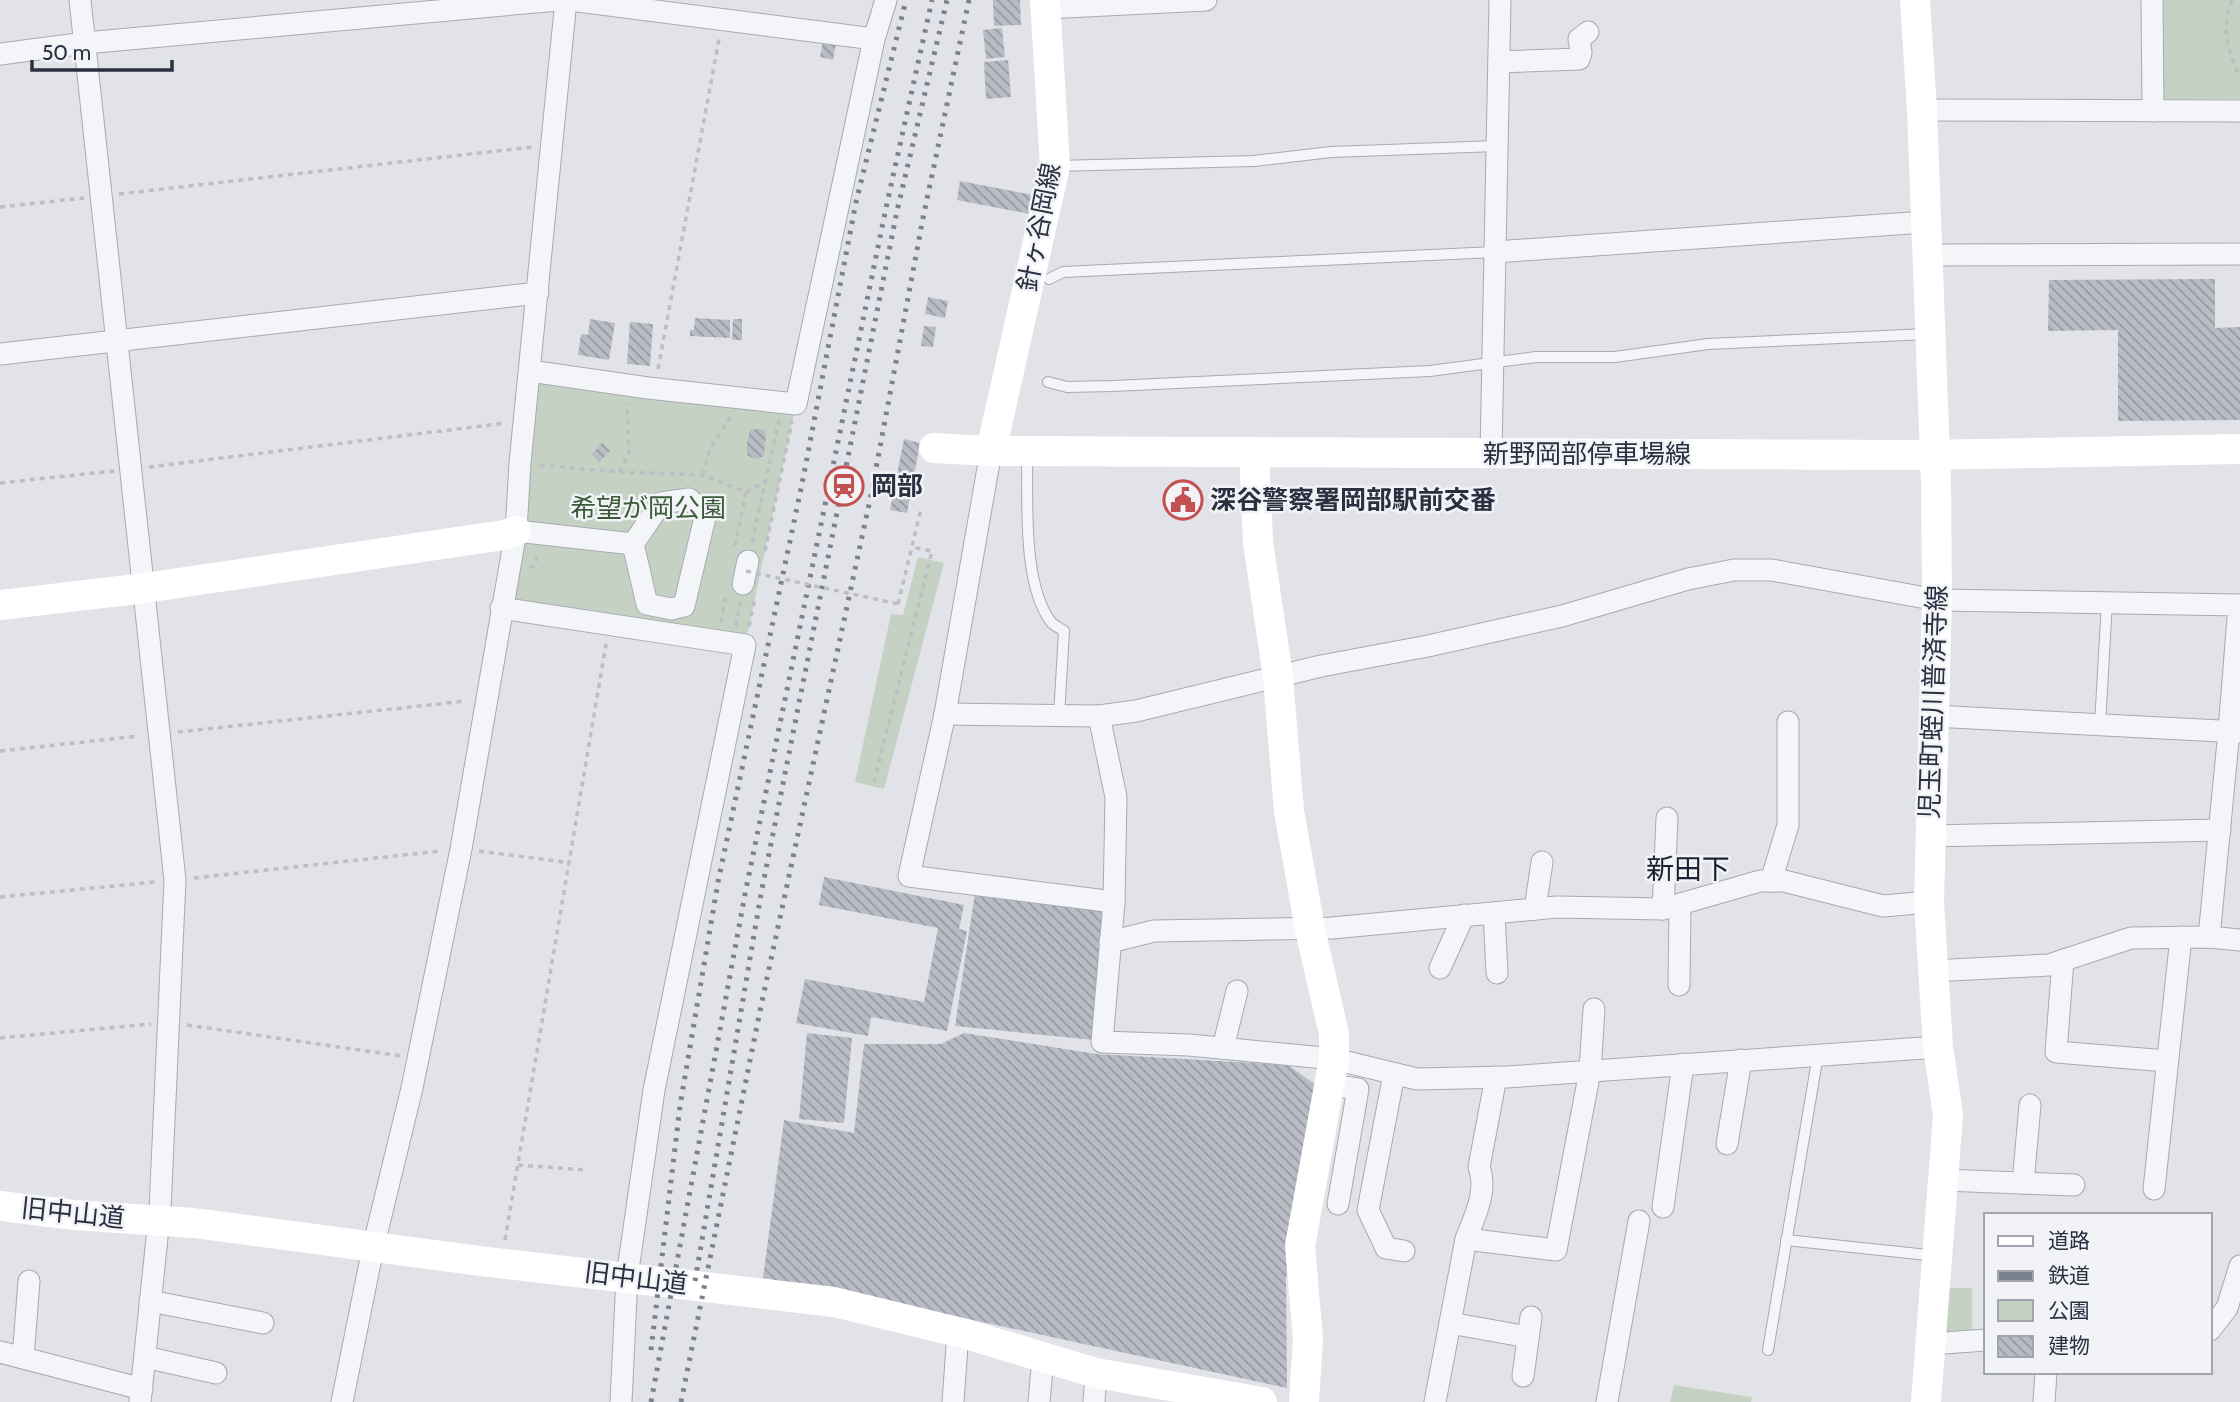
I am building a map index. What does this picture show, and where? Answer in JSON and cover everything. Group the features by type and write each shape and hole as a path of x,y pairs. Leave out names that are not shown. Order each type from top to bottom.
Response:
{"main road":[{"name":"児玉町蛭川普済寺線","path":"1914,0 1922,110 1936,455 1937,600 1929,902 1938,1047 1948,1115 1926,1402"},
{"name":"針ヶ谷岡線","path":"991,451 1055,166 1046,4"},
{"name":"新野岡部停車場線","path":"934,448 991,451 1936,455 2240,449"},
{"path":"1254,452 1258,542 1278,677 1289,811 1310,929 1334,1034 1332,1072 1300,1245 1308,1339 1304,1402"},
{"path":"0,605 145,588 504,535 516,531"},
{"name":"旧中山道","path":"0,1206 74,1215 194,1223 501,1264 834,1302 958,1332 1042,1357 1095,1388 1262,1402"}],"street":[{"path":"0,1352 141,1396 158,1221 176,880 80,0"},
{"path":"0,54 85,43 558,0"},
{"path":"342,1402 461,849 516,531 520,463 568,0 723,10 874,39"},
{"path":"530,370 627,385 789,403 874,39 886,0"},
{"path":"1046,4 1206,0"},
{"path":"1490,453 1500,0"},
{"path":"2152,0 2153,111"},
{"path":"1499,62 1579,59 1579,39 1588,32"},
{"path":"1922,110 2240,111"},
{"path":"1495,252 1925,222"},
{"path":"1928,255 2240,254"},
{"path":"0,354 538,293"},
{"path":"991,451 945,715 909,876 1114,902"},
{"path":"689,499 706,513 684,606 671,609 647,604 633,544 661,503 689,499"},
{"path":"516,531 633,544"},
{"path":"945,715 1099,716 1136,711 1321,666 1549,619 1688,579 1734,570 1772,570 1937,600 2239,605 2235,732 2220,830 2209,937"},
{"path":"501,608 745,645 654,1090 627,1277 621,1402"},
{"path":"1099,716 1115,797 1114,902 1102,1042 1223,1048 1332,1072 1394,1074 1417,1079 1496,1077 1938,1047"},
{"path":"1933,716 2235,732"},
{"path":"1771,881 1788,825 1788,722"},
{"path":"1667,818 1671,907 1679,985"},
{"path":"1930,836 2220,830"},
{"path":"1535,909 1542,862"},
{"path":"1110,943 1154,932 1310,929 1557,907 1671,907 1760,881 1784,881 1883,906 1929,902"},
{"path":"1494,913 1497,973"},
{"path":"1440,968 1464,915"},
{"path":"2154,1189 2180,937"},
{"path":"1932,971 2049,965 2131,938 2209,937 2240,940"},
{"path":"2063,960 2056,1052 2168,1061"},
{"path":"1223,1048 1237,991"},
{"path":"1466,1239 1556,1250 1590,1071 1594,1009"},
{"path":"1727,1144 1741,1060"},
{"path":"1663,1207 1683,1065"},
{"path":"1332,1072 1358,1089 1338,1204"},
{"path":"1394,1074 1368,1210 1386,1248 1404,1251"},
{"path":"1435,1402 1466,1239 1476,1213 1484,1179 1479,1167 1496,1077"},
{"path":"2023,1183 2030,1105"},
{"path":"1943,1180 2074,1185"},
{"path":"1606,1402 1639,1221"},
{"path":"2212,1328 2234,1309 2240,1266"},
{"path":"23,1358 29,1280"},
{"path":"150,1301 263,1324"},
{"path":"1450,1323 1529,1327 1523,1376"},
{"path":"953,1402 958,1332"},
{"path":"1930,1344 1984,1340"},
{"path":"145,1357 216,1373"},
{"path":"1039,1402 1042,1357"},
{"path":"2044,1402 2046,1374"}],"lane":[{"path":"1055,166 1254,162 1331,152 1497,146"},
{"path":"1049,279 1063,272 1495,252"},
{"path":"1048,382 1067,387 1430,371 1536,357 1615,357 1708,344 1931,334"},
{"path":"1027,451 1028,540 1033,573 1042,603 1052,623 1064,631 1059,716"},
{"path":"2100,725 2107,602"},
{"path":"1768,1350 1818,1055"},
{"path":"1786,1240 1937,1256"}],"path":[{"path":"2232,0 2227,46 2240,73"},
{"path":"654,388 723,10"},
{"path":"0,207 541,146"},
{"path":"619,472 629,453 627,385"},
{"path":"703,475 709,449 728,421 736,397"},
{"path":"754,532 765,482 789,403"},
{"path":"745,645 754,573 789,403"},
{"path":"0,483 512,423"},
{"path":"520,463 619,472 703,475 746,492 765,482"},
{"path":"754,573 898,604 921,509"},
{"path":"874,782 932,551 911,547"},
{"path":"501,1264 609,625"},
{"path":"0,751 486,699"},
{"path":"0,897 461,849 564,862"},
{"path":"0,1038 168,1023 418,1058"},
{"path":"517,1165 585,1170"}],"green space":[{"path":"2159,0 2240,0 2240,99 2158,99"},
{"name":"希望が岡公園","path":"530,371 796,404 745,645 501,608"},
{"path":"918,557 944,563 884,789 855,782 891,614 903,615"},
{"path":"1944,1288 1972,1288 1972,1330 1939,1333"},
{"path":"1674,1385 1752,1397 1751,1402 1670,1402"}],"building":[{"path":"993,0 1020,0 1021,25 994,26"},
{"path":"1002,28 1005,57 986,59 983,30"},
{"path":"823,41 836,44 833,60 820,57"},
{"path":"1008,60 1011,97 986,99 984,62"},
{"path":"960,181 1033,195 1030,214 957,200"},
{"path":"2215,279 2215,328 2240,327 2240,420 2118,421 2118,330 2048,331 2049,280"},
{"path":"928,297 948,301 945,318 925,314"},
{"path":"695,318 730,320 730,338 690,336 690,330 694,330"},
{"path":"590,319 615,323 609,360 578,355 581,334 588,335"},
{"path":"733,319 742,319 742,340 732,340"},
{"path":"630,322 653,324 650,366 627,364"},
{"path":"924,326 936,327 933,347 921,346"},
{"path":"750,430 765,430 766,434 764,456 756,459 748,456 746,448"},
{"path":"904,439 920,443 907,513 890,510"},
{"path":"602,443 610,451 599,462 592,454"},
{"path":"824,877 964,905 959,929 967,931 947,1031 871,1017 868,1036 796,1023 805,979 924,1002 938,928 819,905"},
{"path":"975,893 1102,906 1094,1040 955,1026"},
{"path":"807,1033 852,1038 844,1123 799,1119"},
{"path":"964,1033 1096,1054 1288,1065 1316,1085 1286,1279 1287,1388 950,1315 763,1278 784,1120 854,1133 864,1044 941,1044"}],"railway":[{"path":"651,1350 680,1106 718,882 802,484 856,202 906,0"},
{"path":"651,1402 746,889 886,208 932,0"},
{"path":"695,1281 761,894 897,211 947,0"},
{"path":"681,1402 761,1006 871,495 923,218 969,0"}],"place":[{"name":"岡部","path":"844,486"},
{"name":"深谷警察署岡部駅前交番","path":"1183,500"}],"district":[{"name":"新田下","path":"1688,869"}]}
